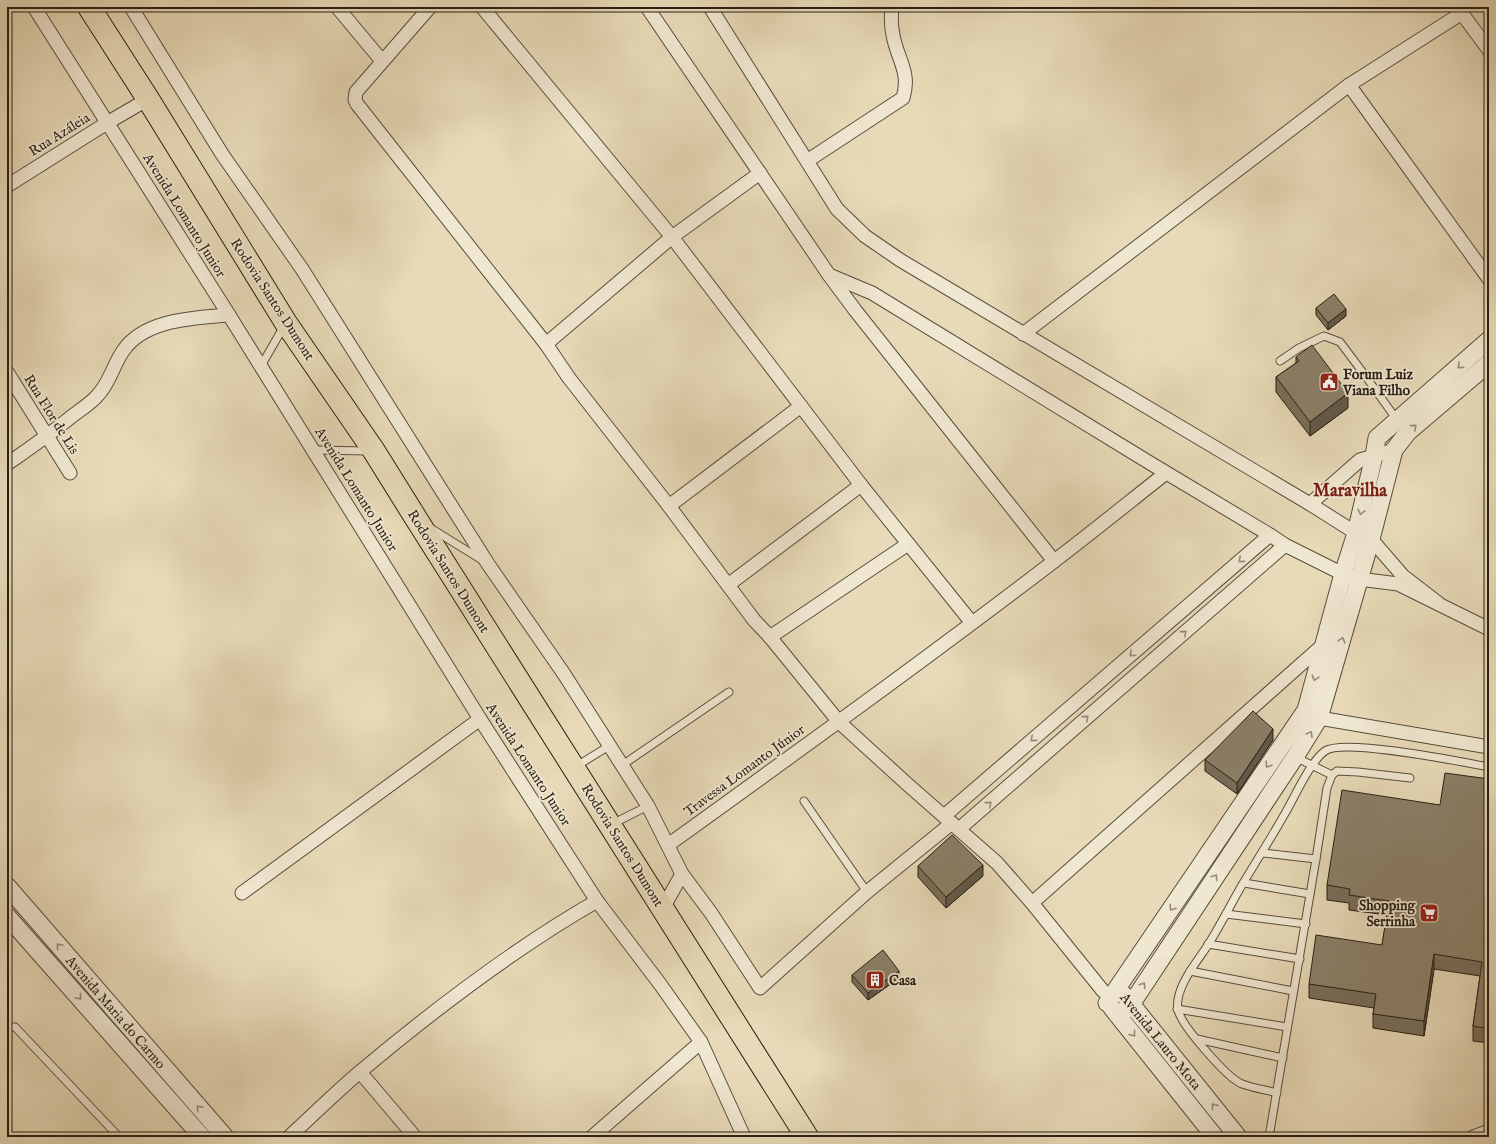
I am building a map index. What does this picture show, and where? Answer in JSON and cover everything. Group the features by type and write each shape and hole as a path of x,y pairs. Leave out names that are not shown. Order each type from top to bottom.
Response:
{"highway":[{"name":"Rodovia Santos Dumont","path":"89,7 148,99 286,323 374,451 808,1137"}],"street":[{"name":"Avenida Lomanto Junior","path":"34,7 262,366 480,719 597,901 660,984 701,1042 744,1137"},
{"path":"131,7 222,154 302,269 488,564 564,674 608,746 648,806 682,874 711,913 760,988 867,892 952,823 1285,545"},
{"path":"337,7 382,61"},
{"path":"430,7 356,92 355,100 357,104 546,344 569,378 669,506 754,620 770,637 838,722 894,774 997,863 1109,994 1280,747 1313,714 1324,644 1343,574 1364,536 1394,450 1408,432 1489,363"},
{"path":"482,7 672,237 861,485 972,623"},
{"path":"647,7 829,275 855,310 1054,561"},
{"path":"710,7 837,209 865,236 900,260 1364,536 1404,576 1438,603"},
{"path":"807,161 903,98 906,90 906,74 893,36 890,17 892,7"},
{"path":"1024,334 1349,85 1460,10 1489,50"},
{"path":"1349,85 1489,279"},
{"name":"Rua Azáleia","path":"7,186 108,122 148,99"},
{"path":"546,344 672,237 760,174"},
{"path":"829,275 872,293 1285,545 1343,574 1359,579 1398,584 1489,628"},
{"path":"7,464 47,436 98,396 109,380 117,360 127,345 149,330 176,320 229,315"},
{"path":"1119,1016 1132,1002 1295,757 1313,714 1359,579 1377,438 1489,340"},
{"name":"Rua Flor de Lis","path":"7,372 70,473"},
{"path":"669,506 801,406"},
{"path":"1310,504 1360,460 1394,450"},
{"name":"Travessa Lomanto Júnior","path":"668,845 972,623 1166,473"},
{"path":"728,585 861,485"},
{"path":"952,823 1270,535"},
{"path":"770,637 908,544"},
{"path":"1032,903 1324,644"},
{"path":"1313,714 1489,747"},
{"path":"242,893 480,719"},
{"path":"1280,747 1295,757"},
{"path":"663,908 682,874"},
{"name":"Avenida Maria do Carmo","path":"7,886 225,1137"},
{"path":"289,1137 360,1072 461,991 563,921 597,901"},
{"name":"Avenida Maria do Carmo","path":"7,916 202,1137"},
{"name":"Avenida Lauro Mota","path":"1109,994 1132,1002 1238,1137"},
{"name":"Avenida Lauro Mota","path":"1109,994 1119,1016 1215,1137"},
{"path":"592,1137 701,1042"},
{"path":"360,1072 415,1137"},
{"path":"1473,1137 1489,1131"}],"lane":[{"path":"262,366 286,323"},
{"path":"1280,361 1299,348 1324,336 1340,342 1396,420"},
{"path":"314,450 374,451"},
{"path":"417,520 488,564"},
{"path":"621,766 729,692"},
{"path":"574,768 608,746"},
{"path":"1278,1093 1242,1084 1220,1067 1181,1019 1177,1009 1178,997 1190,971 1263,853 1312,766 1325,751 1341,747 1405,752 1489,767"},
{"path":"1295,757 1332,775"},
{"path":"1269,1137 1278,1093 1287,1027 1306,924 1327,788 1332,775 1337,771 1410,778"},
{"path":"804,801 867,892"},
{"path":"610,825 648,806"},
{"path":"1263,853 1316,859"},
{"path":"1244,883 1310,894"},
{"path":"1226,914 1306,924"},
{"path":"1208,944 1300,959"},
{"path":"1190,971 1293,991"},
{"path":"1177,1009 1287,1027"},
{"path":"7,1028 15,1027 119,1137"},
{"path":"1197,1038 1283,1058"}],"building":[{"path":"1334,294 1346,309 1328,323 1316,308"},
{"path":"1312,345 1348,393 1310,422 1276,377 1299,361 1296,357"},
{"path":"1253,711 1273,729 1237,783 1205,760"},
{"name":"Shopping Serrinha","path":"1445,773 1489,779 1489,1029 1473,1026 1482,962 1434,954 1424,1021 1373,1014 1376,994 1309,984 1316,935 1382,945 1389,901 1349,895 1350,889 1327,885 1342,790 1440,805"},
{"path":"952,835 983,865 946,897 918,866"},
{"name":"Casa","path":"883,950 899,971 868,993 852,975"}],"place":[{"name":"Forum Luiz Viana Filho","path":"1329,382"},
{"name":"Shopping Serrinha","path":"1429,913"},
{"name":"Casa","path":"875,980"}],"district":[{"name":"Maravilha","path":"1350,490"}]}
